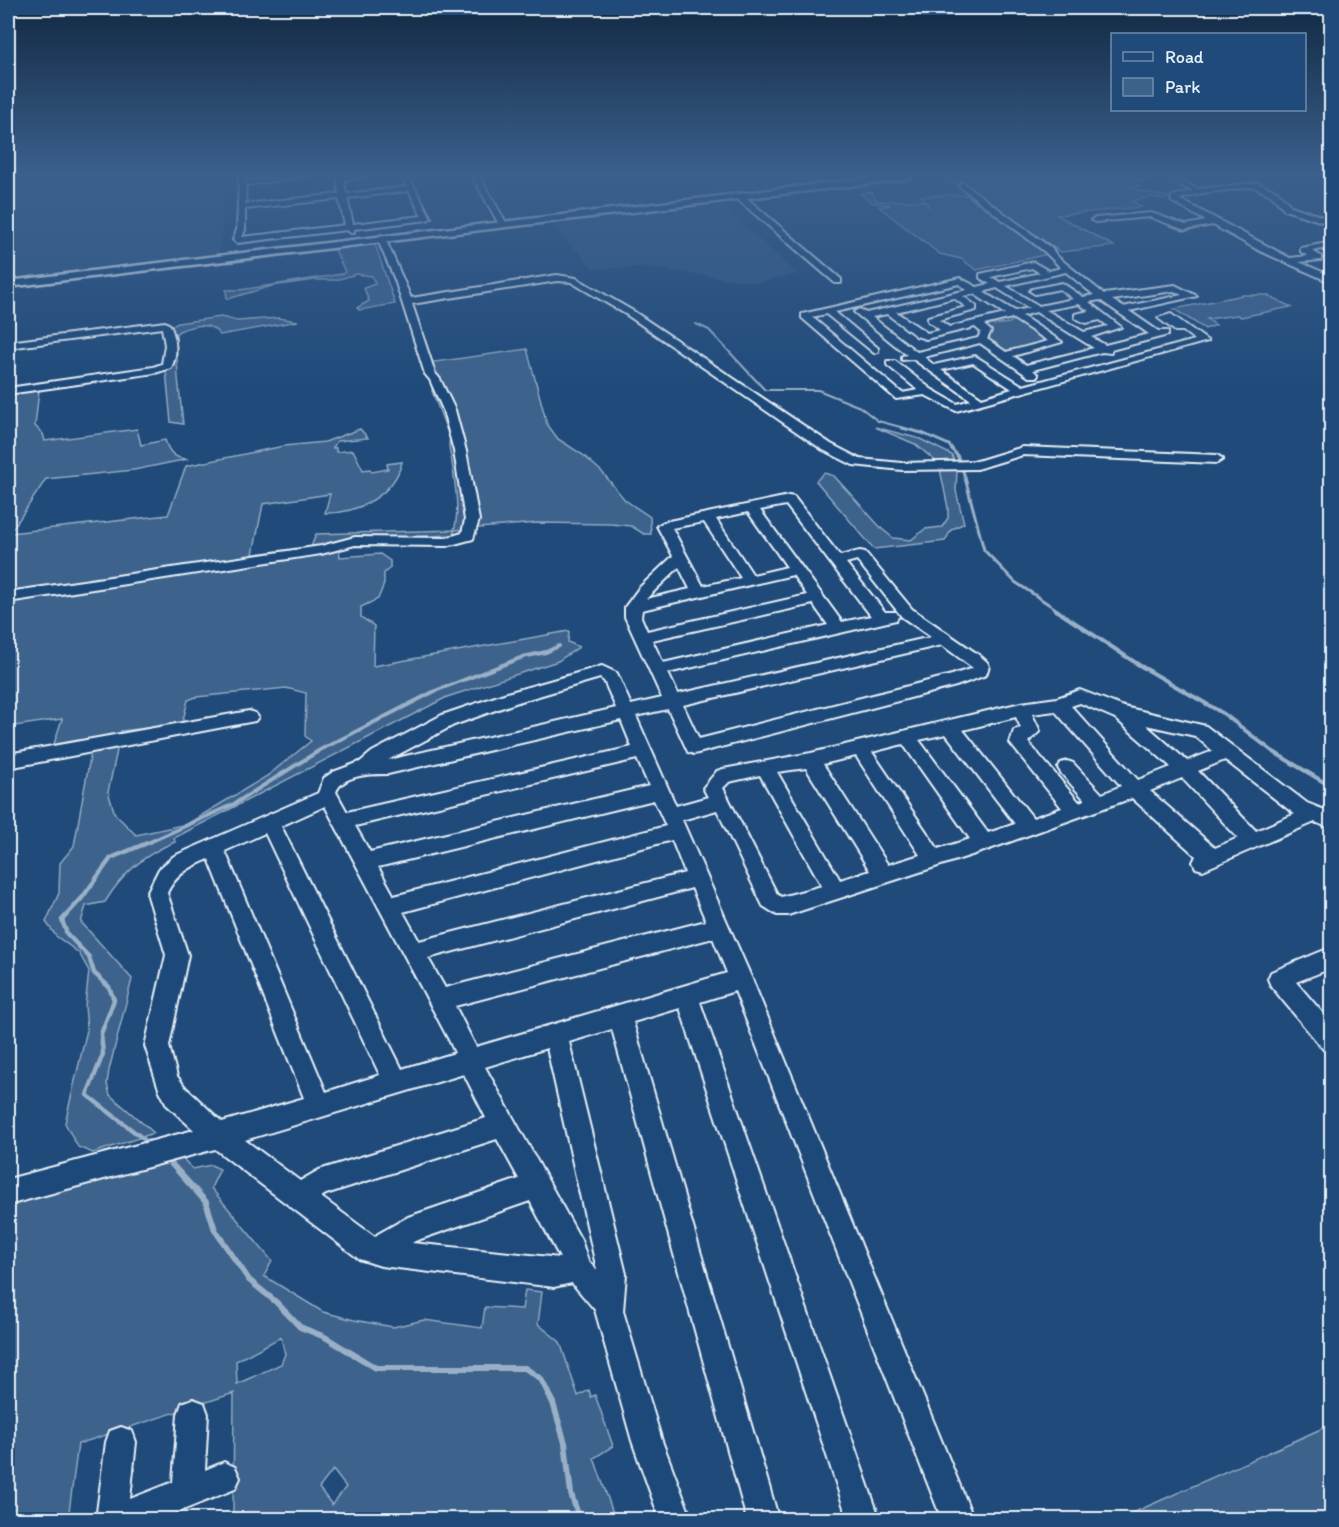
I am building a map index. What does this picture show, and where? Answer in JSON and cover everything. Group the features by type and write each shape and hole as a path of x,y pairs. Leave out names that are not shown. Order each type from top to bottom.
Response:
{"main road":[{"path":"8,284 310,247"}],"street":[{"path":"8,597 321,550 355,541 447,542 468,536 472,520 460,451 449,410 430,374 400,280 385,247"},
{"path":"799,247 838,281"},
{"path":"1045,247 1102,297 1157,335"},
{"path":"1264,247 1332,280"},
{"path":"1289,260 1318,258 1304,250 1317,247"},
{"path":"1048,274 1033,265 983,276 1124,362"},
{"path":"865,316 1069,269"},
{"path":"406,302 557,278 573,280 630,313 827,447 855,462 872,465 968,466 987,464 1005,454 1023,451 1217,459"},
{"path":"1018,281 1042,293 1066,290 1116,328 1082,336"},
{"path":"927,391 900,397 805,317 827,310 963,282 1011,315 1057,342 1005,355"},
{"path":"1011,315 1102,297 1175,288 1192,297 1122,310"},
{"path":"948,331 931,319 973,308 957,296"},
{"path":"850,305 932,369 979,401"},
{"path":"827,310 870,345 847,353"},
{"path":"889,311 922,335 980,323 1007,322 1011,315"},
{"path":"980,323 986,331 982,340"},
{"path":"8,345 165,325 168,330 170,361 167,366 155,370 8,391"},
{"path":"891,363 952,407 1202,342 1183,329 1024,369"},
{"path":"866,369 982,340 1045,382"},
{"path":"932,369 975,359 1021,390"},
{"path":"981,377 996,373"},
{"path":"699,592 664,526 789,500 881,618"},
{"path":"752,508 839,628"},
{"path":"708,517 750,581"},
{"path":"680,557 640,596 633,607 633,617 694,747 970,676 980,671 980,665 907,613 860,555 836,561"},
{"path":"633,607 796,570"},
{"path":"642,637 817,598"},
{"path":"657,670 907,613"},
{"path":"366,767 388,767 945,639"},
{"path":"676,1520 647,1441 610,1309 597,1289 577,1269 571,1250 502,1125 457,1032 342,821 327,789 334,780 366,767 378,757 464,713 597,672 609,674 719,927 958,1520"},
{"path":"1228,752 1099,803 984,843 788,906 777,906 770,900 722,801 711,788 723,776 765,766 811,760 1021,709 1059,704 1080,696 1121,713 1200,731 1228,752 1300,808 1322,818"},
{"path":"1059,704 1134,788 1208,860 1253,841 1322,818"},
{"path":"1021,709 1031,731 1020,735 1019,743 1074,810"},
{"path":"1121,713 1184,768 1253,841"},
{"path":"8,763 249,717"},
{"path":"951,727 1028,826"},
{"path":"907,737 984,843"},
{"path":"860,748 934,859"},
{"path":"342,821 643,751"},
{"path":"811,760 883,876"},
{"path":"765,766 835,891"},
{"path":"1067,768 1099,803"},
{"path":"364,862 660,791"},
{"path":"329,796 177,865 166,875 158,889 158,898 177,955 157,1046 167,1081 176,1096 218,1136 369,1249 381,1253 554,1273 577,1269"},
{"path":"389,907 674,823 722,801"},
{"path":"270,824 396,1082"},
{"path":"214,849 319,1105"},
{"path":"413,952 698,878"},
{"path":"439,1000 719,927"},
{"path":"1332,957 1279,979 1332,1042"},
{"path":"8,1192 218,1136 741,979"},
{"path":"687,995 864,1520"},
{"path":"620,1015 764,1520"},
{"path":"556,1035 612,1274 610,1309"},
{"path":"301,1197 319,1183 502,1125"},
{"path":"381,1253 387,1243 408,1230 536,1186"},
{"path":"188,1491 193,1414"},
{"path":"121,1442 114,1520 224,1478"}],"shaded area":[{"path":"8,247 220,247 219,255 8,282"},
{"path":"573,247 768,247 798,274 756,283 646,267 594,269"}],"green space":[{"path":"327,247 376,247 395,304 359,310 357,308 369,301 364,288 375,284 372,276 356,274 336,280 315,280 272,286 227,299 226,290 240,290 342,274 345,272 335,250 228,263 225,261"},
{"path":"931,247 1039,247 1048,254 977,270 961,259 940,254"},
{"path":"1054,247 1103,247 1061,252"},
{"path":"1243,295 1267,295 1291,307 1241,317 1237,315 1207,319 1216,325 1205,329 1174,309"},
{"path":"221,317 238,321 278,318 298,321 220,335 207,326 190,327 179,331 176,334 183,424 171,422 166,371 170,327 178,323"},
{"path":"1013,318 1053,340 1007,353 989,341 991,331 983,326 1010,323"},
{"path":"527,349 547,424 558,439 583,455 602,472 625,500 650,517 651,534 644,534 631,526 611,524 537,523 455,530 453,535 341,540 340,557 380,554 390,561 390,568 384,573 384,584 378,599 361,607 361,617 374,626 373,666 569,631 568,642 579,647 558,661 447,697 174,838 175,842 153,852 126,874 105,902 86,906 81,922 132,979 109,1070 107,1084 110,1095 154,1133 93,1153 78,1147 65,1123 87,1030 85,1006 89,971 79,953 56,936 46,922 59,893 60,863 74,846 91,752 118,746 108,792 115,814 136,835 187,824 267,776 311,741 305,736 306,693 286,688 196,697 188,700 182,724 121,731 121,734 53,747 62,719 8,727 8,394 39,390 35,426 43,434 45,441 137,429 141,445 165,440 173,454 179,458 188,459 134,470 46,479 10,533 168,515 186,466 284,446 325,442 360,429 368,438 337,441 333,448 336,448 336,452 353,450 363,470 370,469 372,472 388,469 387,464 402,462 398,474 383,493 361,506 337,512 325,513 330,494 263,504 253,554 310,550 316,534 454,530 457,506 449,448 450,439 432,391 433,380 427,363"},
{"path":"875,427 920,439 952,455 957,469 956,491 964,523 951,530 945,541 874,549 816,481 824,473 834,476 893,538 911,540 925,529 942,527 948,518 948,508 939,464 915,444"},
{"path":"183,1159 193,1169 211,1165 220,1169 211,1188 272,1261 264,1276 323,1312 393,1327 424,1320 482,1328 485,1307 522,1309 525,1290 542,1292 538,1324 560,1342 578,1396 589,1390 591,1397 595,1395 613,1446 594,1458 615,1519 233,1519 234,1393 78,1444 68,1519 8,1520 8,1204","holes":["281,1337 285,1354 281,1364 237,1384 236,1361","333,1470 346,1487 332,1505 319,1488"]},
{"path":"1330,1425 1331,1519 1119,1519"}],"waterway":[{"path":"696,324 709,330 765,390 818,390 860,407 878,421 908,429"},
{"path":"902,428 922,433 949,445 958,457 964,474 984,550 1015,582 1059,611"},
{"path":"1056,610 1139,665 1224,714 1272,751 1332,787"},
{"path":"143,845 234,804 320,750 435,691 523,657 546,652 559,646"},
{"path":"147,843 111,858 82,898 62,920 67,934 89,957 94,973 109,987 114,1000 101,1034 103,1054 87,1095 150,1144"},
{"path":"166,1158 206,1202 215,1230 249,1280 276,1302 300,1327 325,1337 376,1368 525,1368 541,1379 553,1403 565,1443 571,1494 580,1520"}]}
